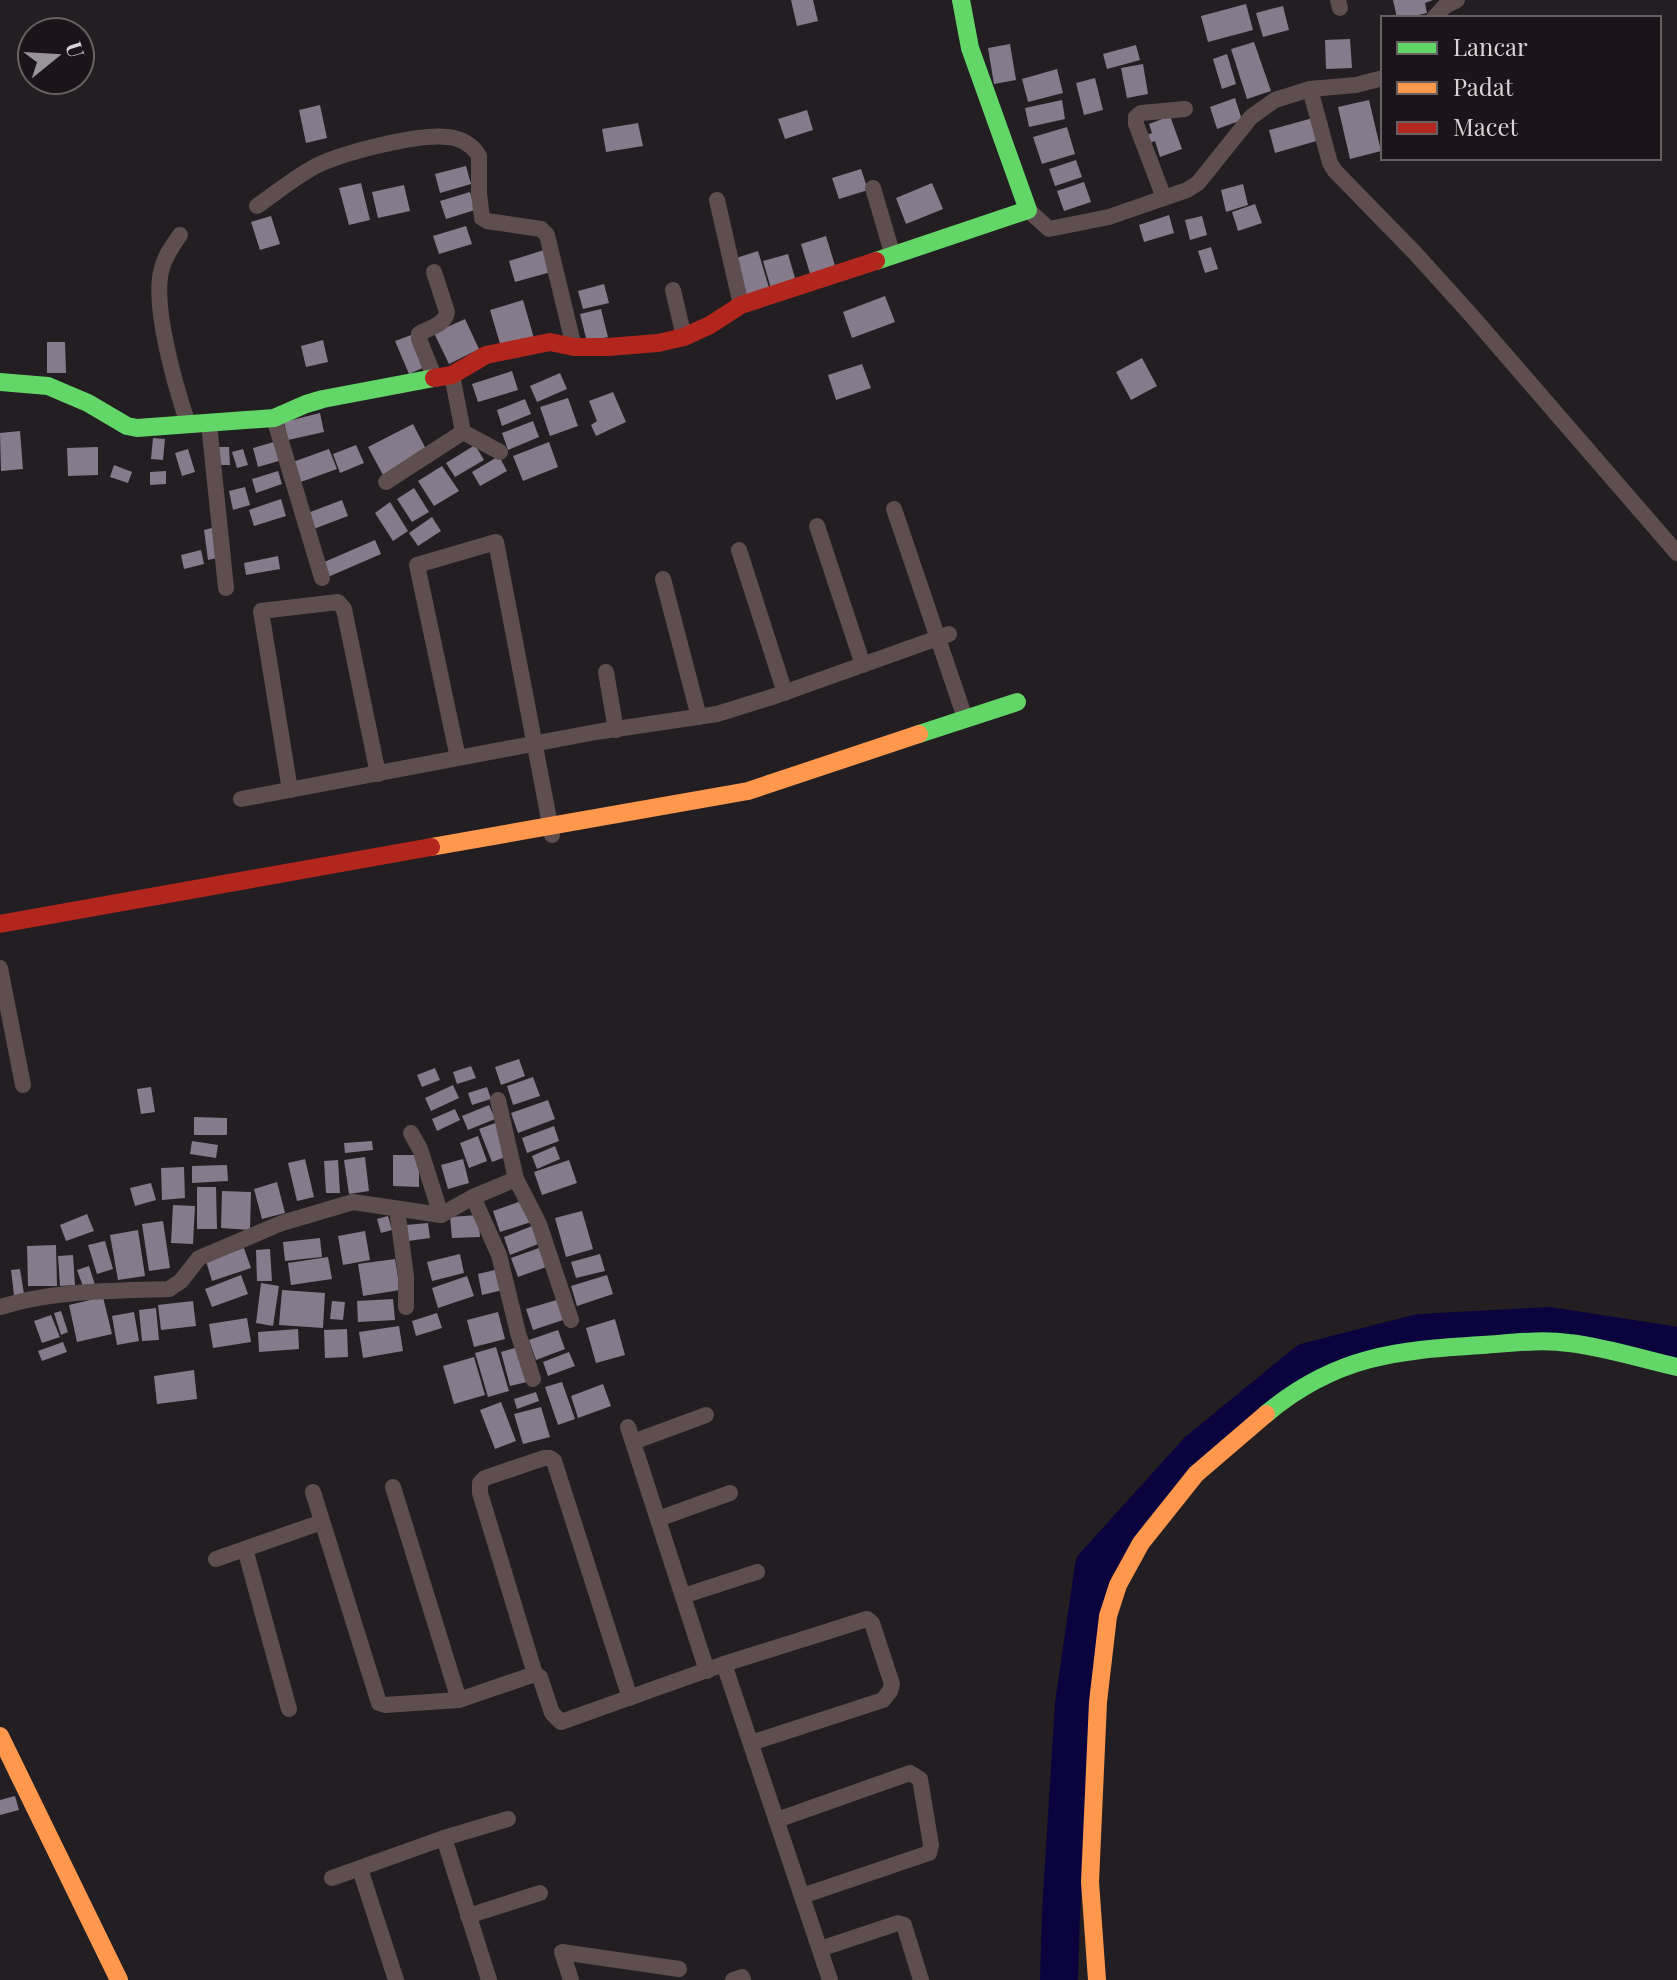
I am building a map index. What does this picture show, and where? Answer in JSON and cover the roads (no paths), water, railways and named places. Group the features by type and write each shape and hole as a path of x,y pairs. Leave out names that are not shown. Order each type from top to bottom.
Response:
{"street":[{"path":"961,0 970,48 1028,210 1049,229 1109,217 1187,190 1198,183 1218,161 1242,127 1260,109 1275,100 1310,89 1356,85 1381,79"},
{"path":"1436,16 1445,6 1457,0"},
{"path":"1310,89 1330,163 1335,171 1471,315 1677,553"},
{"path":"1164,198 1136,117 1141,113 1185,109"},
{"path":"257,206 318,165 358,151 435,136 464,142 479,156 482,218 530,226 541,229 547,235 574,347"},
{"path":"873,188 893,256"},
{"path":"717,200 741,305"},
{"path":"0,382 48,386 88,403 127,426 137,428 274,418 323,399 444,377 486,355 550,342 574,347 608,347 658,343 684,337 741,305 1028,210"},
{"path":"180,235 161,270 161,319 188,424"},
{"path":"434,272 446,317 441,323 419,334 419,339 444,377 463,432 500,452"},
{"path":"673,290 684,337"},
{"path":"274,418 322,578"},
{"path":"209,424 226,588"},
{"path":"386,482 463,432"},
{"path":"894,509 943,636 965,718"},
{"path":"817,526 863,665"},
{"path":"458,758 417,565 496,542 552,831"},
{"path":"739,550 785,693"},
{"path":"663,579 699,717"},
{"path":"290,790 261,611 338,602 344,609 378,774"},
{"path":"241,799 717,714 943,636"},
{"path":"606,672 616,730"},
{"path":"0,924 552,831 748,791 1017,702"},
{"path":"0,968 23,1085"},
{"path":"498,1100 516,1179 539,1224 571,1320"},
{"path":"411,1133 420,1149 441,1215"},
{"path":"0,1307 74,1293 169,1289 181,1281 199,1258 282,1223 353,1202 441,1215 516,1179"},
{"path":"473,1197 499,1255 533,1379"},
{"path":"397,1209 406,1276 406,1307"},
{"path":"1097,1980 1090,1882 1098,1702 1108,1616 1118,1585 1141,1543 1196,1474 1297,1390 1342,1367 1383,1355 1418,1349 1544,1341 1571,1343 1677,1367"},
{"path":"706,1415 631,1434 707,1671"},
{"path":"630,1698 554,1461 544,1458 485,1478 480,1483 480,1493 535,1674 540,1677 552,1713 561,1722 630,1698 707,1671 724,1664 867,1619 872,1623 892,1684 883,1700 751,1743"},
{"path":"393,1487 459,1700"},
{"path":"313,1492 379,1703 459,1700 535,1674"},
{"path":"658,1519 730,1493"},
{"path":"216,1559 322,1522"},
{"path":"245,1549 289,1709"},
{"path":"683,1596 757,1572"},
{"path":"724,1664 830,1980"},
{"path":"0,1736 119,1980"},
{"path":"777,1820 910,1773 920,1779 931,1845 929,1853 802,1896"},
{"path":"332,1878 508,1819"},
{"path":"444,1838 489,1980"},
{"path":"360,1869 396,1980"},
{"path":"468,1916 540,1893"},
{"path":"820,1949 898,1923 904,1925 921,1980"},
{"path":"571,1980 562,1952 679,1969"},
{"path":"733,1980 742,1977 743,1980"}],"waterway":[{"path":"1059,1980 1074,1704 1094,1566 1198,1451 1307,1362 1420,1333 1549,1326 1677,1346"}]}
